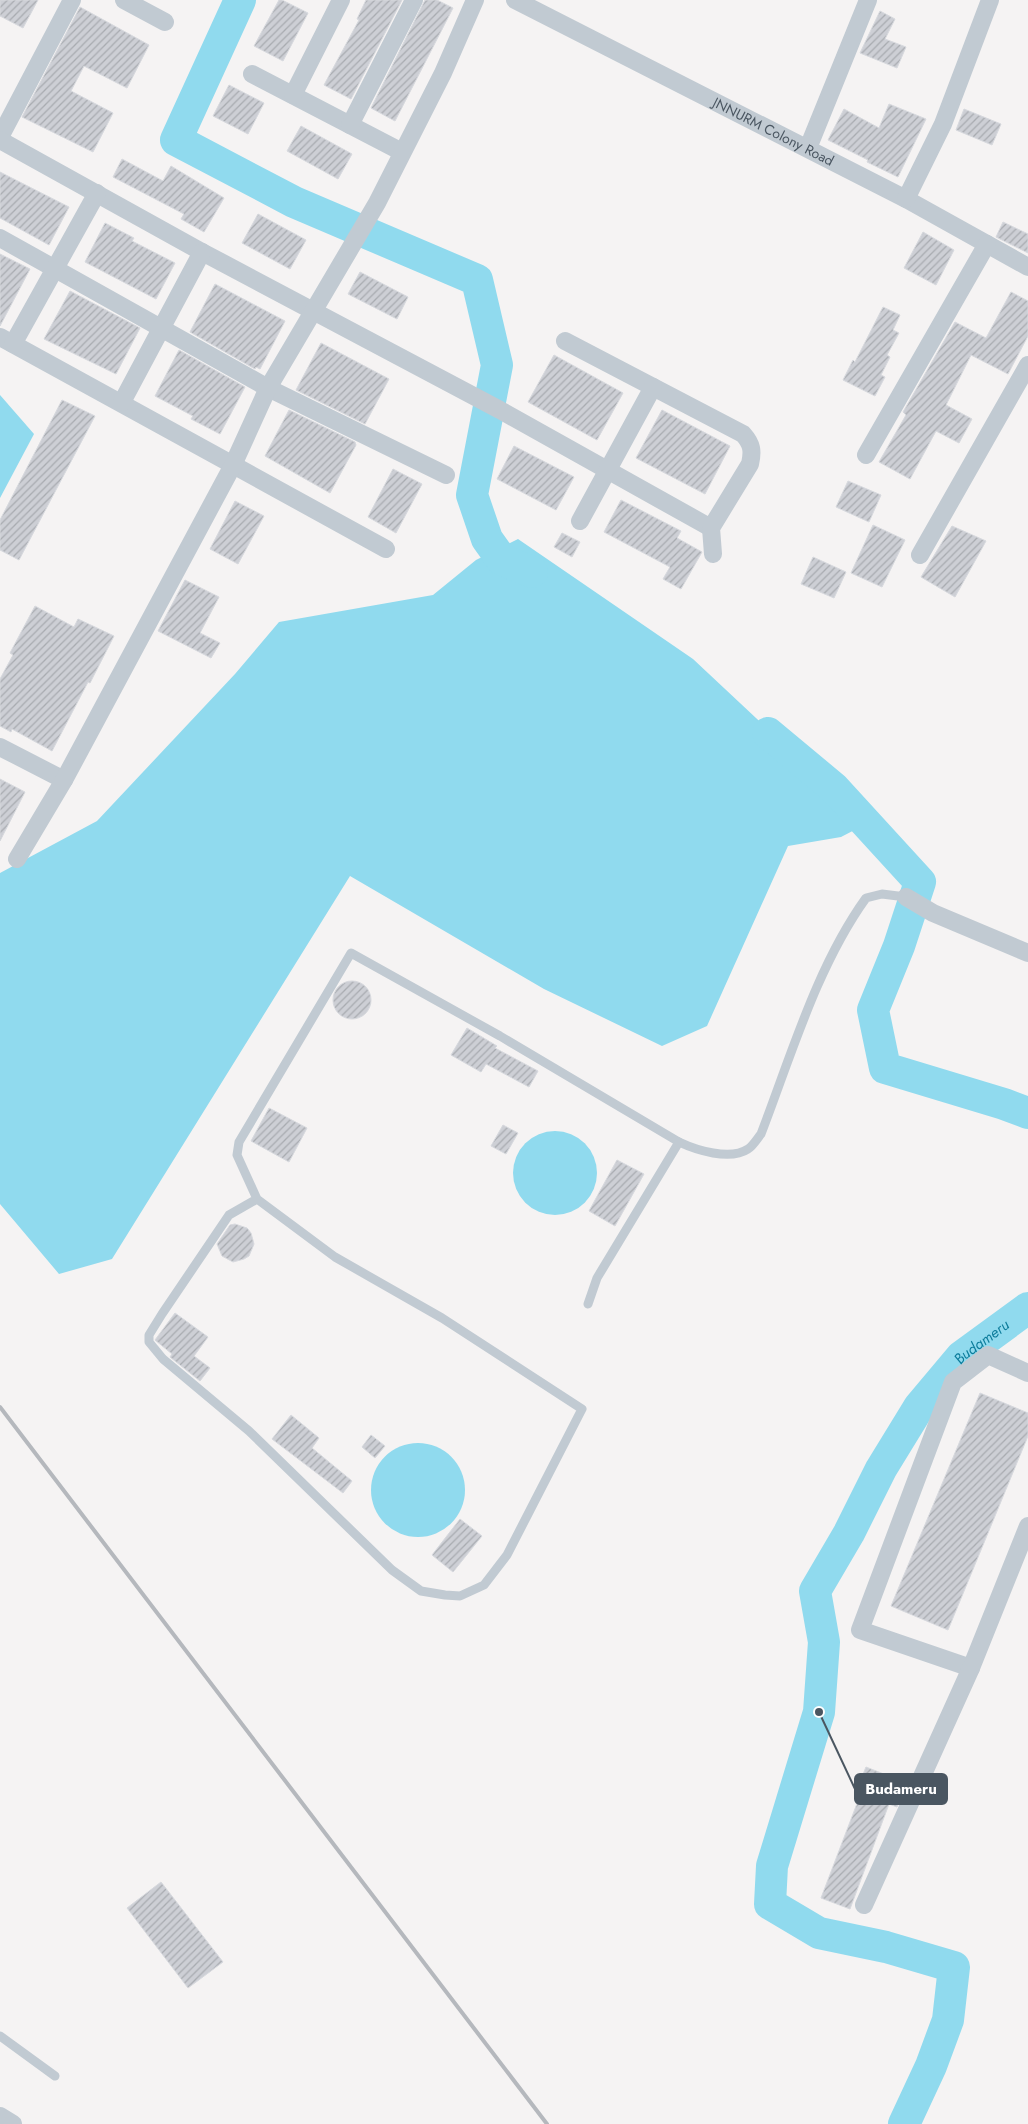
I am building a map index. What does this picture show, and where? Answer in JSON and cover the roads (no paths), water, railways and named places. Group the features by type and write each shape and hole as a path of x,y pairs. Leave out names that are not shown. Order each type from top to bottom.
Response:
{"street":[{"path":"72,0 0,139 202,252 466,394 500,410 712,528"},
{"path":"124,0 165,22"},
{"path":"293,95 342,0"},
{"path":"350,125 414,0"},
{"path":"17,858 64,780 232,465 268,388 376,203 443,73 475,0"},
{"name":"JNNURM Colony Road","path":"516,0 906,199 1028,267"},
{"path":"808,148 868,0"},
{"path":"906,199 943,124 990,0"},
{"path":"252,74 402,152"},
{"path":"97,193 55,269 6,340 122,402 232,465 386,549"},
{"path":"0,238 268,388 446,475"},
{"path":"866,455 986,244"},
{"path":"122,402 202,252"},
{"path":"565,341 743,434 750,442 752,452 750,464 712,528 713,554"},
{"path":"920,555 1028,365"},
{"path":"580,521 653,387"},
{"path":"0,747 64,780"},
{"path":"906,897 933,912 1028,953"},
{"path":"971,1668 860,1630 953,1382 988,1355 1028,1373"},
{"path":"864,1905 971,1668 1028,1526"},
{"path":"0,2116 13,2124"}],"lane":[{"path":"257,1199 229,1215 162,1314 149,1335 149,1342 163,1359 249,1431 392,1570 421,1590 460,1596 484,1584 507,1555 582,1409 442,1318 335,1257 257,1199 237,1155 240,1142 351,953 500,1036 678,1142 710,1153 736,1153 748,1149 761,1134 829,958 856,912 866,898 882,894 906,897"},
{"path":"588,1304 597,1278 678,1142"},
{"path":"0,2036 55,2076"}],"water":[{"path":"0,395 34,434 0,498"},
{"path":"518,539 693,659 868,823 841,837 788,846 707,1026 662,1046 544,989 350,876 112,1259 59,1274 0,1204 0,873 97,821 235,674 279,622 433,595 476,560"},
{"path":"547,1131 563,1131 579,1138 590,1149 597,1165 594,1189 585,1203 579,1208 563,1215 547,1215 531,1208 520,1197 513,1181 513,1165 520,1149 531,1138"},
{"path":"418,1443 436,1447 451,1457 461,1472 465,1490 461,1508 451,1523 436,1533 418,1537 400,1533 385,1523 375,1508 371,1490 375,1472 385,1457 400,1447"}],"waterway":[{"path":"240,0 176,140 294,202 477,280 497,365 472,495 487,539 502,560 532,572"},
{"path":"768,733 834,788 920,882 899,946 873,1010 885,1068 1028,1113"},
{"name":"Budameru","path":"904,2124 931,2066 948,2020 954,1967 886,1947 819,1933 770,1904 772,1866 819,1712 824,1642 815,1591 849,1533 881,1469 919,1407 961,1357 1028,1308"}],"railway":[{"path":"0,1407 547,2124"}],"place":[{"name":"Budameru","path":"819,1712"}]}
